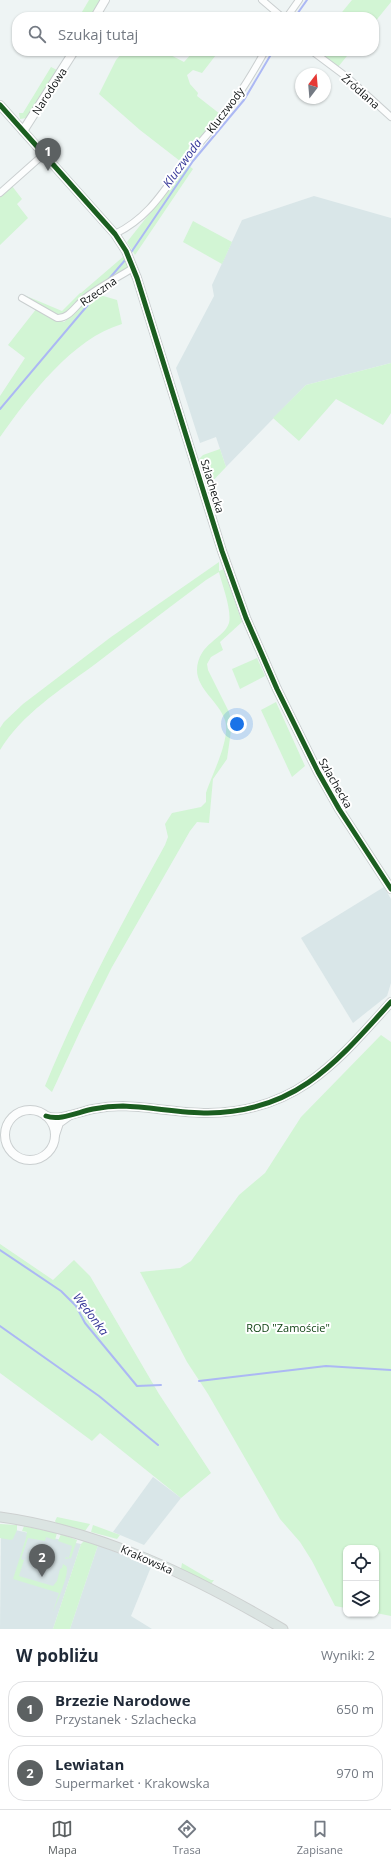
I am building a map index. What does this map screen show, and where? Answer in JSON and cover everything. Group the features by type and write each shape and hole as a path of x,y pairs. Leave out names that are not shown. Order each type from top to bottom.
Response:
{"main road":[{"name":"Krakowska","path":"0,1517 60,1529 130,1551 201,1584 283,1629"}],"street":[{"path":"98,12 105,0"},
{"path":"262,0 276,12"},
{"path":"291,12 299,0"},
{"name":"Narodowa","path":"23,131 71,56"},
{"name":"Kluczwody","path":"115,234 129,227 144,216 161,196 189,157 236,99 262,56"},
{"name":"Źródlana","path":"319,56 348,78 391,117"},
{"name":"Szlachecka","path":"0,105 115,234 126,251 222,551 246,618 302,742 321,778 391,889"},
{"path":"0,193 44,154"},
{"name":"Rzeczna","path":"22,298 57,318 62,318 84,298 132,266"},
{"path":"71,1115 59,1123 50,1149 39,1158 24,1159 11,1151 3,1140 8,1122 19,1112 33,1110 51,1118 94,1109 123,1106 190,1112 232,1112 256,1107 277,1100 296,1091 347,1050 391,1002"},
{"path":"46,1116 52,1123 54,1136"},
{"path":"0,1151 11,1151"}],"shaded area":[{"path":"314,196 391,218 391,363 306,385 226,467 216,437 200,443 176,368 214,296 212,285 242,220"},
{"path":"384,887 391,899 391,983 387,996 353,1023 301,938"},
{"path":"153,1477 181,1498 144,1545 113,1532"},
{"path":"1,1527 81,1544 53,1629 0,1629"},
{"path":"98,1545 151,1567 131,1616 152,1629 70,1629"}],"green space":[{"path":"89,0 101,0 94,12 82,12"},
{"path":"352,0 391,0 379,17 379,12 342,12"},
{"path":"120,56 173,56 184,62 189,56 215,56 202,73 193,70 187,75 190,84 198,93 197,96 220,114 180,161 140,130 99,94 116,60"},
{"path":"324,56 347,56 338,67"},
{"path":"51,67 57,70 27,118 20,119 19,113 23,113"},
{"path":"188,165 193,169 135,255 127,242"},
{"path":"12,186 22,199 17,204 28,218 0,245 0,196"},
{"path":"193,221 232,242 222,264 183,242"},
{"path":"124,256 129,267 83,296 64,314 55,314 23,297 24,295 62,311 80,293"},
{"path":"107,287 100,295 117,300 122,324 104,331 86,342 70,355 38,387 0,437 0,396 25,358 8,345 37,308 64,322 91,297"},
{"path":"391,363 391,413 383,425 336,399 299,441 273,418 306,385"},
{"path":"220,449 226,467 207,487 199,459 203,455"},
{"path":"219,562 219,571 224,569 242,622 220,642 223,650 211,657 207,664 208,670 229,712 232,724 227,759 213,779 209,823 197,822 190,831 112,967 52,1092 45,1086 58,1055 101,964 165,845 168,837 165,824 172,813 201,807 206,802 206,793 220,756 226,728 222,713 204,689 198,677 197,670 198,661 206,647 226,629 229,623 230,618 228,605 219,572 206,580 42,703 19,725 0,750 0,728 4,722 23,704 111,637"},
{"path":"257,658 265,676 240,689 232,669"},
{"path":"276,702 305,766 292,777 261,710"},
{"name":"ROD \"Zamoście\"","path":"381,1035 391,1042 391,1616 379,1614 379,1545 343,1545 343,1607 335,1606 312,1561 300,1542 280,1519 208,1394 187,1362 140,1272 180,1268 191,1261 239,1195 265,1173 301,1117"},
{"path":"0,1244 53,1280 74,1260 90,1276 159,1394 211,1473 181,1498 100,1433 92,1441 0,1373"},
{"path":"57,1517 90,1524 85,1531 56,1523 55,1521"},
{"path":"0,1524 17,1525 17,1530 13,1539 0,1538"},
{"path":"93,1525 120,1535 117,1539 91,1532"},
{"path":"24,1526 57,1533 55,1540 46,1537 45,1541 28,1538 21,1559 24,1560 19,1576 53,1586 57,1581 63,1564 67,1567 66,1578 53,1612 59,1593 13,1579 26,1538 27,1532 22,1531"},
{"path":"61,1534 77,1540 71,1558 65,1559 66,1557 69,1558 72,1546 58,1541"},
{"path":"84,1541 98,1545 70,1629 53,1629 81,1544"},
{"path":"182,1563 211,1580 214,1580 211,1584 181,1569"}],"waterway":[{"name":"Kluczwoda","path":"299,12 307,0"},
{"name":"Kluczwoda","path":"130,254 193,161 244,100 270,56"},
{"name":"Kluczwoda","path":"108,280 126,259"},
{"name":"Kluczwoda","path":"0,409 98,293"},
{"name":"Wędonka","path":"0,1250 61,1291 76,1306 85,1323 137,1386 161,1385"},
{"path":"0,1326 99,1396 158,1445"},
{"name":"Wędonka","path":"199,1381 326,1366 391,1370"}],"cycle path":[{"path":"0,105 115,234 126,251 137,278 222,551 246,618 277,689 318,772 339,809 391,889"},
{"path":"46,1116 63,1117 93,1109 119,1106 208,1113 239,1110 266,1104 290,1094 312,1080 332,1064 352,1045 391,1002"}],"place":[{"name":"Brzezie Narodowe","path":"48,171"},
{"name":"Lewiatan","path":"42,1577"}]}
